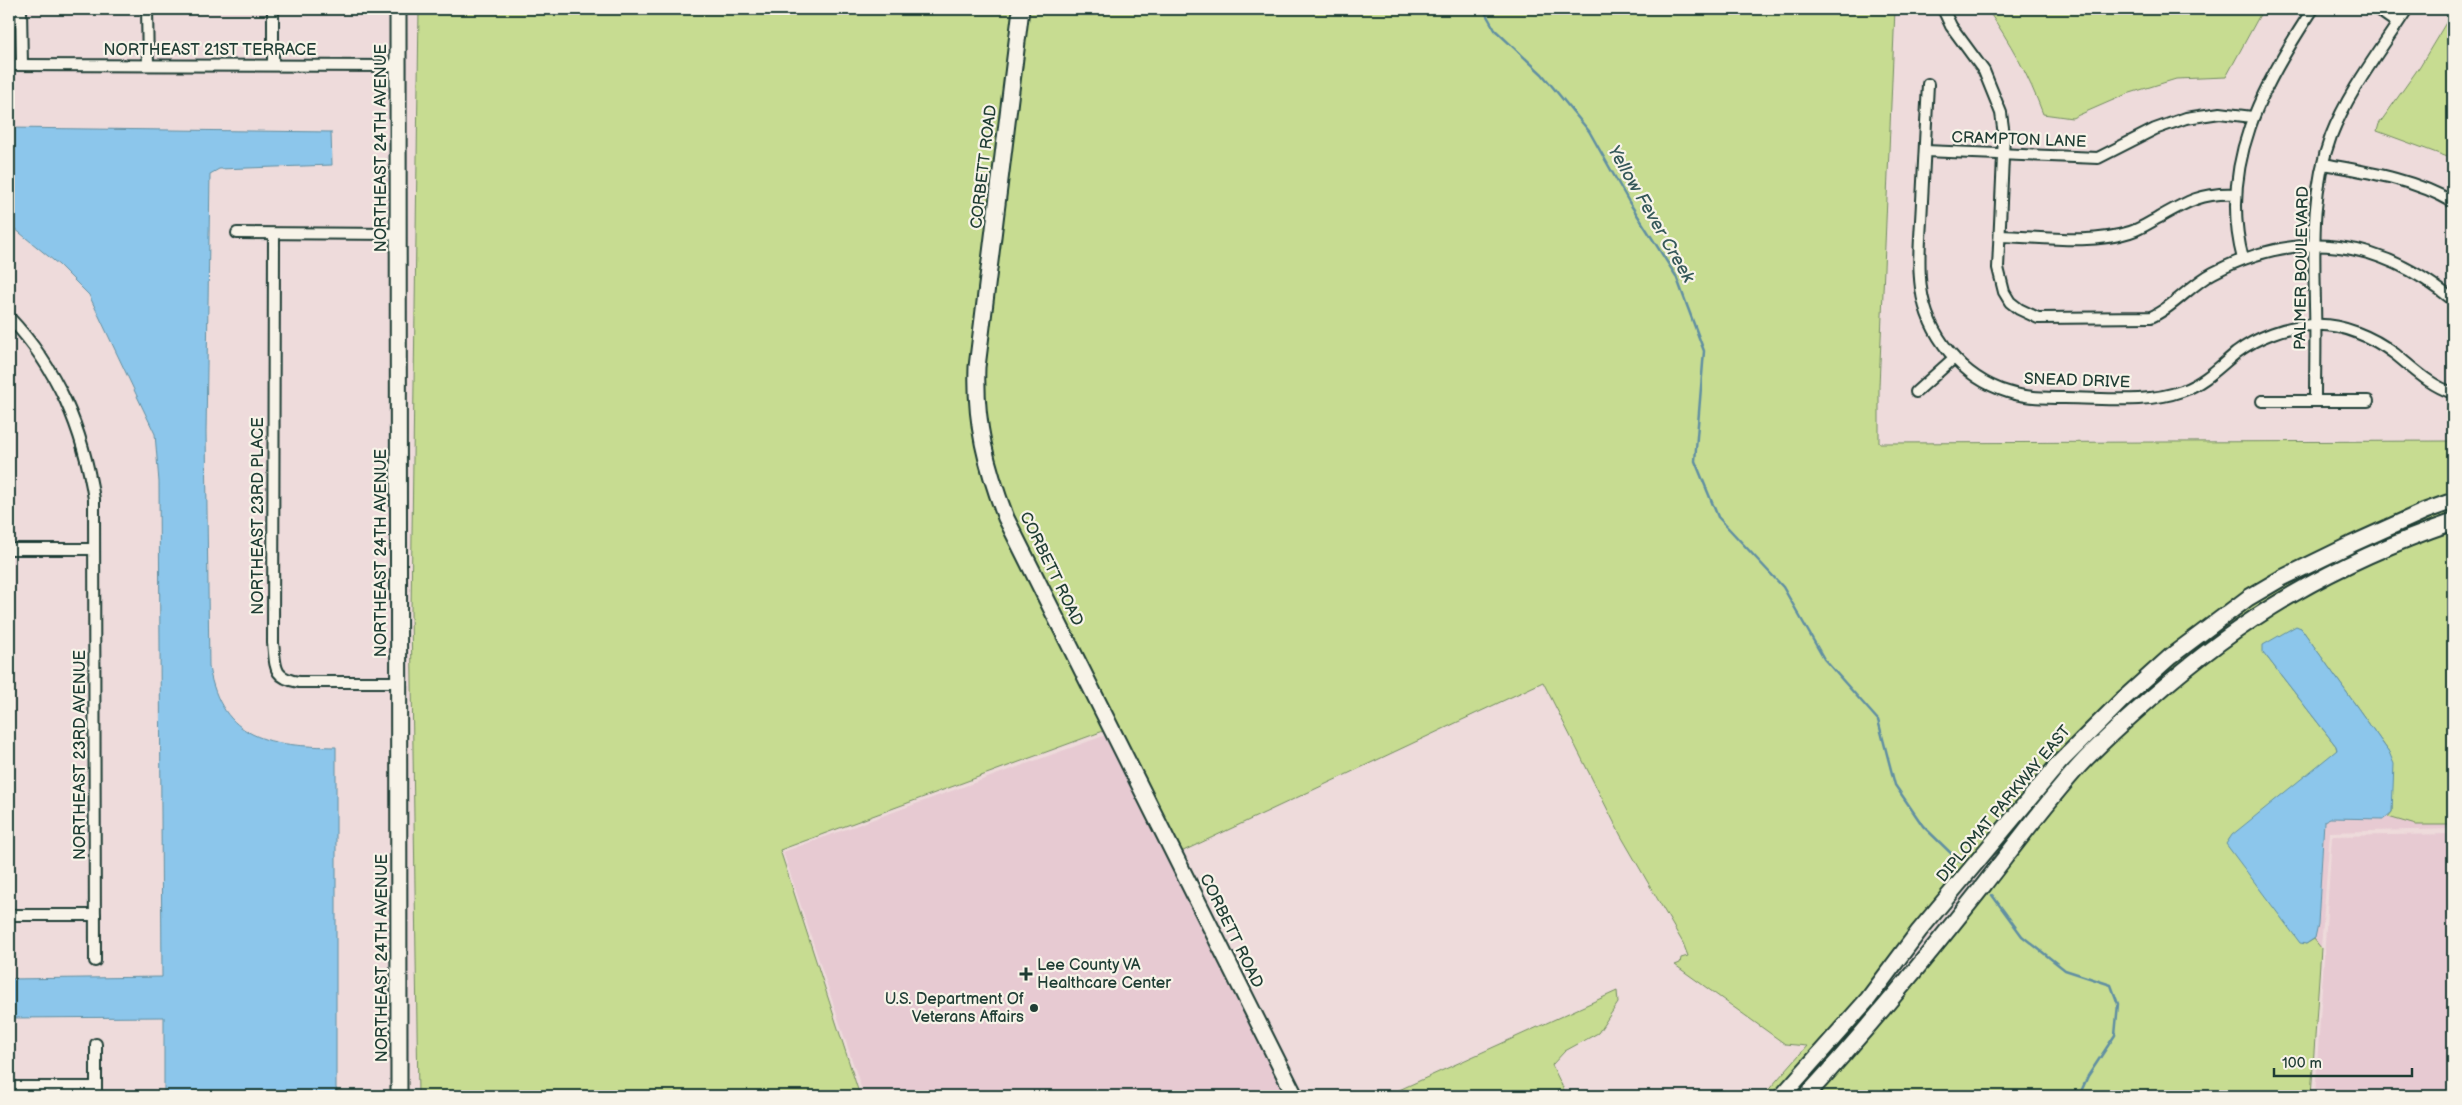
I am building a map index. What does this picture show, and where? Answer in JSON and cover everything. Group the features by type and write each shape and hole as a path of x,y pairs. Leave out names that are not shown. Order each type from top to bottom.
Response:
{"street":[{"path":"21,9 22,65"},
{"path":"147,9 148,65"},
{"path":"273,9 273,65"},
{"name":"NORTHEAST 24TH AVENUE","path":"398,9 399,1096"},
{"name":"CORBETT ROAD","path":"1021,9 977,367 977,405 984,456 1006,518 1295,1096"},
{"path":"1943,9 1951,26 1990,81 2004,126 1998,268 2004,292 2019,310 2038,318 2151,317 2162,312 2203,278 2243,259 2271,251 2315,245 2362,252 2389,260 2422,276 2453,300"},
{"path":"2243,259 2236,228 2236,194 2252,117 2272,73 2312,9"},
{"path":"2377,9 2398,23"},
{"name":"PALMER BOULEVARD","path":"2315,400 2316,202 2323,164 2343,111 2407,9"},
{"name":"NORTHEAST 21ST TERRACE","path":"9,65 398,66"},
{"name":"SNEAD DRIVE","path":"1928,84 1920,247 1921,289 1934,330 1954,358 1978,378 1996,388 2018,395 2041,398 2148,398 2171,395 2194,386 2211,375 2244,348 2266,336 2297,326 2316,324 2350,331 2379,343 2428,381 2453,392"},
{"name":"CRAMPTON LANE","path":"1925,151 2098,158 2155,130 2186,118 2220,113 2252,117"},
{"path":"2323,164 2401,180 2453,202"},
{"path":"2000,236 2094,239 2114,237 2142,228 2197,197 2217,193 2236,194"},
{"path":"237,233 399,234"},
{"name":"NORTHEAST 23RD PLACE","path":"274,234 274,642 277,672 285,680 299,682 399,682"},
{"name":"NORTHEAST 23RD AVENUE","path":"9,317 30,341 49,368 76,422 89,469 94,499 95,961"},
{"path":"1916,392 1954,358"},
{"path":"2262,401 2368,401"},
{"name":"DIPLOMAT PARKWAY EAST","path":"1782,1096 1827,1048 2060,762 2092,728 2171,656 2216,620 2248,598 2298,570 2425,510 2453,500"},
{"name":"DIPLOMAT PARKWAY EAST","path":"1806,1096 1968,905 2062,786 2104,740 2199,656 2263,610 2306,586 2384,548 2453,522"},
{"path":"9,549 93,549"},
{"path":"2298,570 2306,586"},
{"path":"2092,728 2104,740"},
{"path":"9,915 95,915"},
{"path":"9,1087 96,1092 96,1044"},
{"path":"1827,1048 1840,1058"}],"shaded area":[{"name":"Lee County VA Healthcare Center","path":"1109,734 1288,1096 864,1096 783,852"},
{"path":"2388,817 2416,825 2453,825 2453,829 2330,832 2321,948 2314,939 2318,924 2324,821 2330,818 2384,819"},
{"path":"2453,834 2453,1096 2315,1096 2332,836"}],"green space":[{"path":"419,9 1016,9 977,444 1106,730 780,850 860,1096 418,1096 411,611"},
{"path":"1026,9 1895,9 1879,386 1879,443 2453,441 2453,495 2300,563 2119,696 1864,996 1775,1096 1763,1096 1807,1046 1785,1044 1675,965 1680,963 1681,958 1688,956 1683,943 1621,836 1543,682 1179,853 1030,556 998,483 984,406 985,370"},
{"path":"1987,9 2263,9 2226,77 2176,79 2127,94 2072,118 2043,114 2032,86"},
{"path":"2453,11 2453,159 2377,131 2379,124 2420,66"},
{"path":"2453,506 2453,516 2354,556 2349,551"},
{"path":"2453,528 2453,825 2416,825 2388,817 2392,812 2389,752 2301,628 2296,627 2263,652 2336,746 2337,751 2229,839 2300,942 2306,944 2314,939 2321,948 2311,1096 1813,1096 2066,789 2108,744 2239,633 2361,564"},
{"path":"2296,577 2299,583 2105,733 2100,728 2125,704 2219,625"},
{"path":"1617,991 1618,1003 1598,1033 1565,1051 1552,1065 1567,1096 1386,1096"},
{"path":"1823,1059 1828,1064 1799,1096 1789,1096"}],"water":[{"path":"9,128 331,132 332,165 219,169 210,174 206,432 209,667 216,692 225,711 238,725 253,734 271,741 336,747 336,1088 339,1096 164,1096 164,1017 9,1018 9,979 162,977 159,482 155,434 89,295 59,265 9,224"},
{"path":"2296,626 2301,628 2389,752 2394,764 2392,812 2384,819 2330,818 2324,821 2318,924 2315,938 2306,944 2300,943 2226,844 2232,835 2337,750 2336,746 2263,652 2263,645"}],"waterway":[{"name":"Yellow Fever Creek","path":"1483,9 1495,30 1542,74 1589,131 1629,202 1676,276 1704,351 1695,461 1718,517 1783,587 1824,659 1878,720 1895,785 1923,826 1960,862"},
{"name":"Yellow Fever Creek","path":"1992,895 2022,936 2065,970 2111,985 2118,1004 2115,1035 2088,1076 2079,1096"}],"place":[{"name":"Lee County VA Healthcare Center","path":"1026,974"},
{"name":"U.S. Department Of Veterans Affairs","path":"1034,1008"}]}
